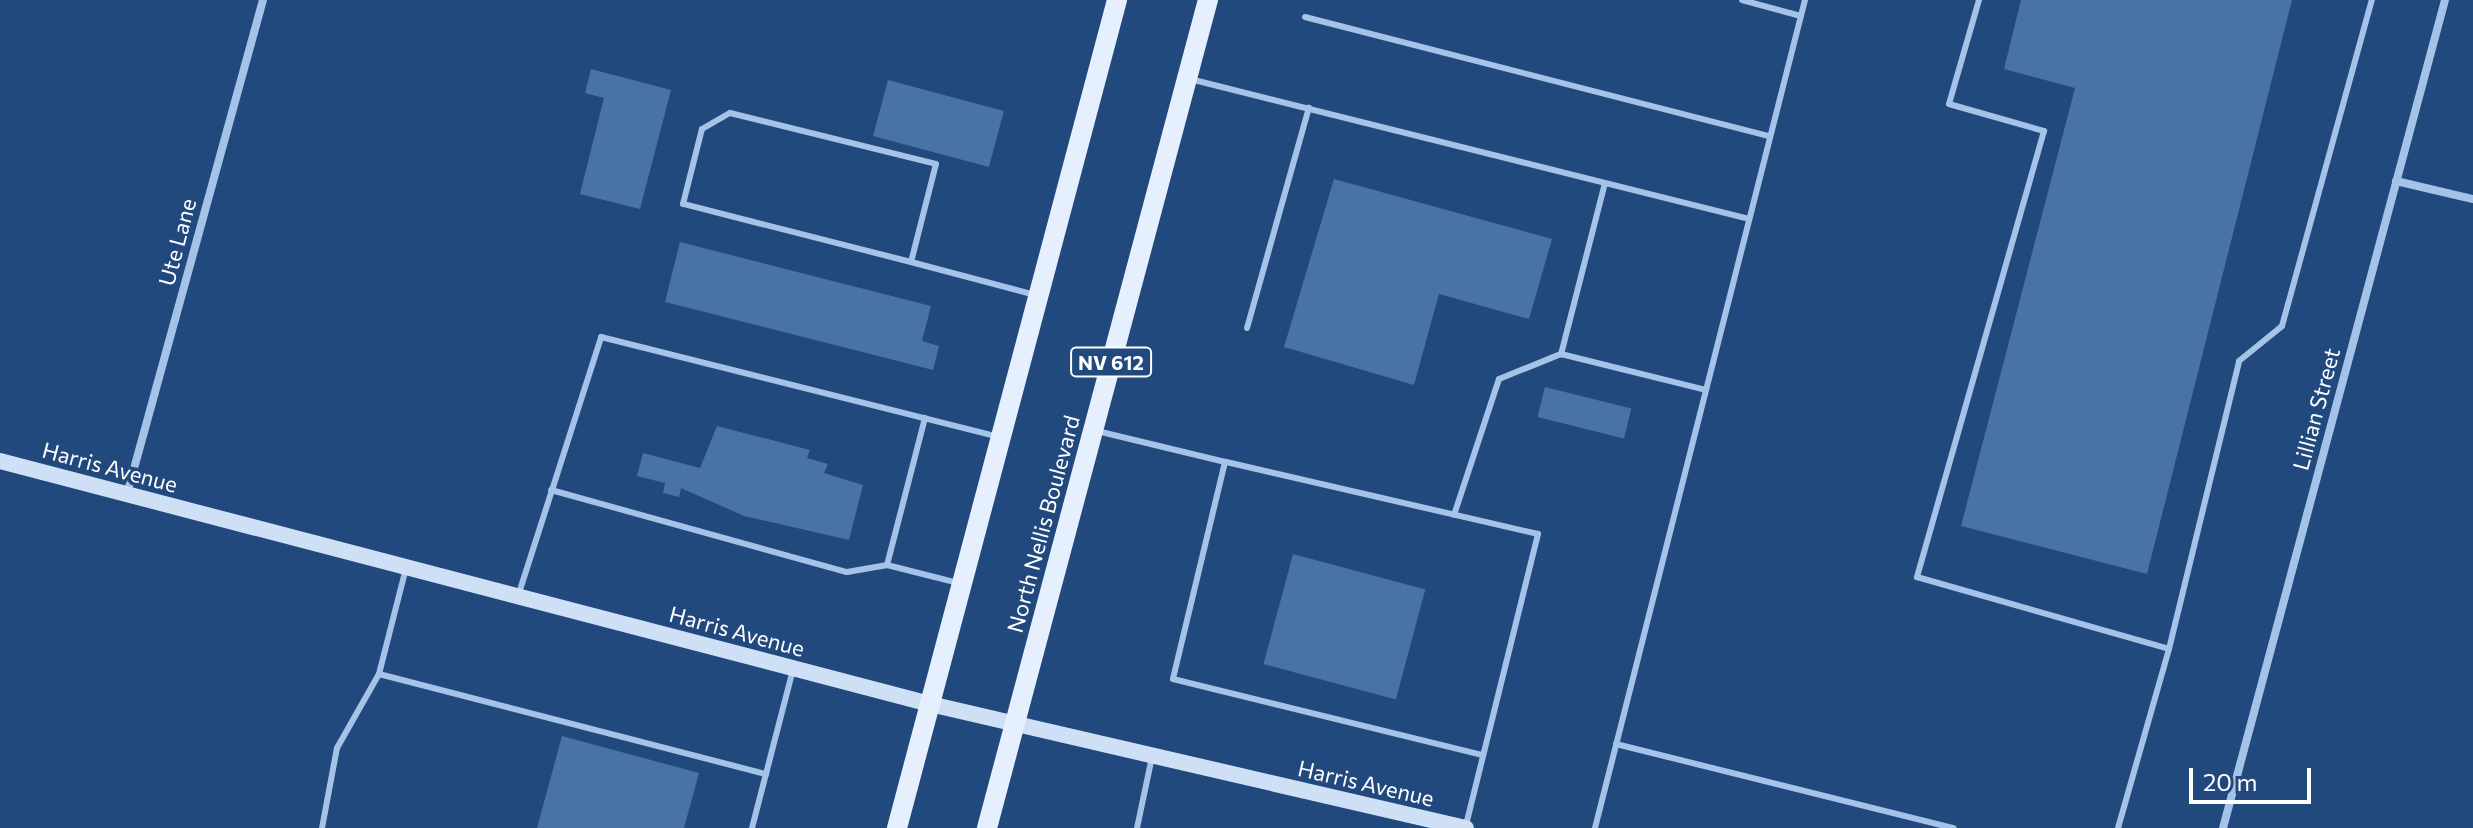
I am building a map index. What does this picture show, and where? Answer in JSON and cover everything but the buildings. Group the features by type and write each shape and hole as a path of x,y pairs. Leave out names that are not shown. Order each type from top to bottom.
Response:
{"main road":[{"path":"897,828 1117,0"},
{"name":"North Nellis Boulevard","path":"987,828 1208,0"}],"street":[{"name":"Ute Lane","path":"126,494 263,0"},
{"name":"Lillian Street","path":"2223,828 2445,0"},
{"path":"2396,181 2473,199"},
{"name":"Harris Avenue","path":"0,461 930,704 1466,828"}],"lane":[{"path":"1742,0 1801,16"},
{"path":"1595,828 1805,0"},
{"path":"1979,0 1949,104 2044,131 1917,577 2169,649"},
{"path":"2118,828 2169,649 2239,361 2282,326 2372,0"},
{"path":"1305,17 1770,136"},
{"path":"1187,78 1749,219"},
{"path":"1247,328 1309,108"},
{"path":"911,262 936,164 730,113 702,129 683,204 1038,296"},
{"path":"1561,354 1605,183"},
{"path":"518,596 601,337 1001,437"},
{"path":"1454,515 1499,379 1561,354 1706,390"},
{"path":"887,565 925,418"},
{"path":"1093,431 1538,534 1466,828"},
{"path":"1225,462 1173,679 1483,755"},
{"path":"551,490 847,572 887,565 961,584"},
{"path":"322,828 337,748 379,674 406,568"},
{"path":"752,828 793,669"},
{"path":"379,674 766,774"},
{"path":"1616,744 1954,828"},
{"path":"1137,828 1152,757"}]}
